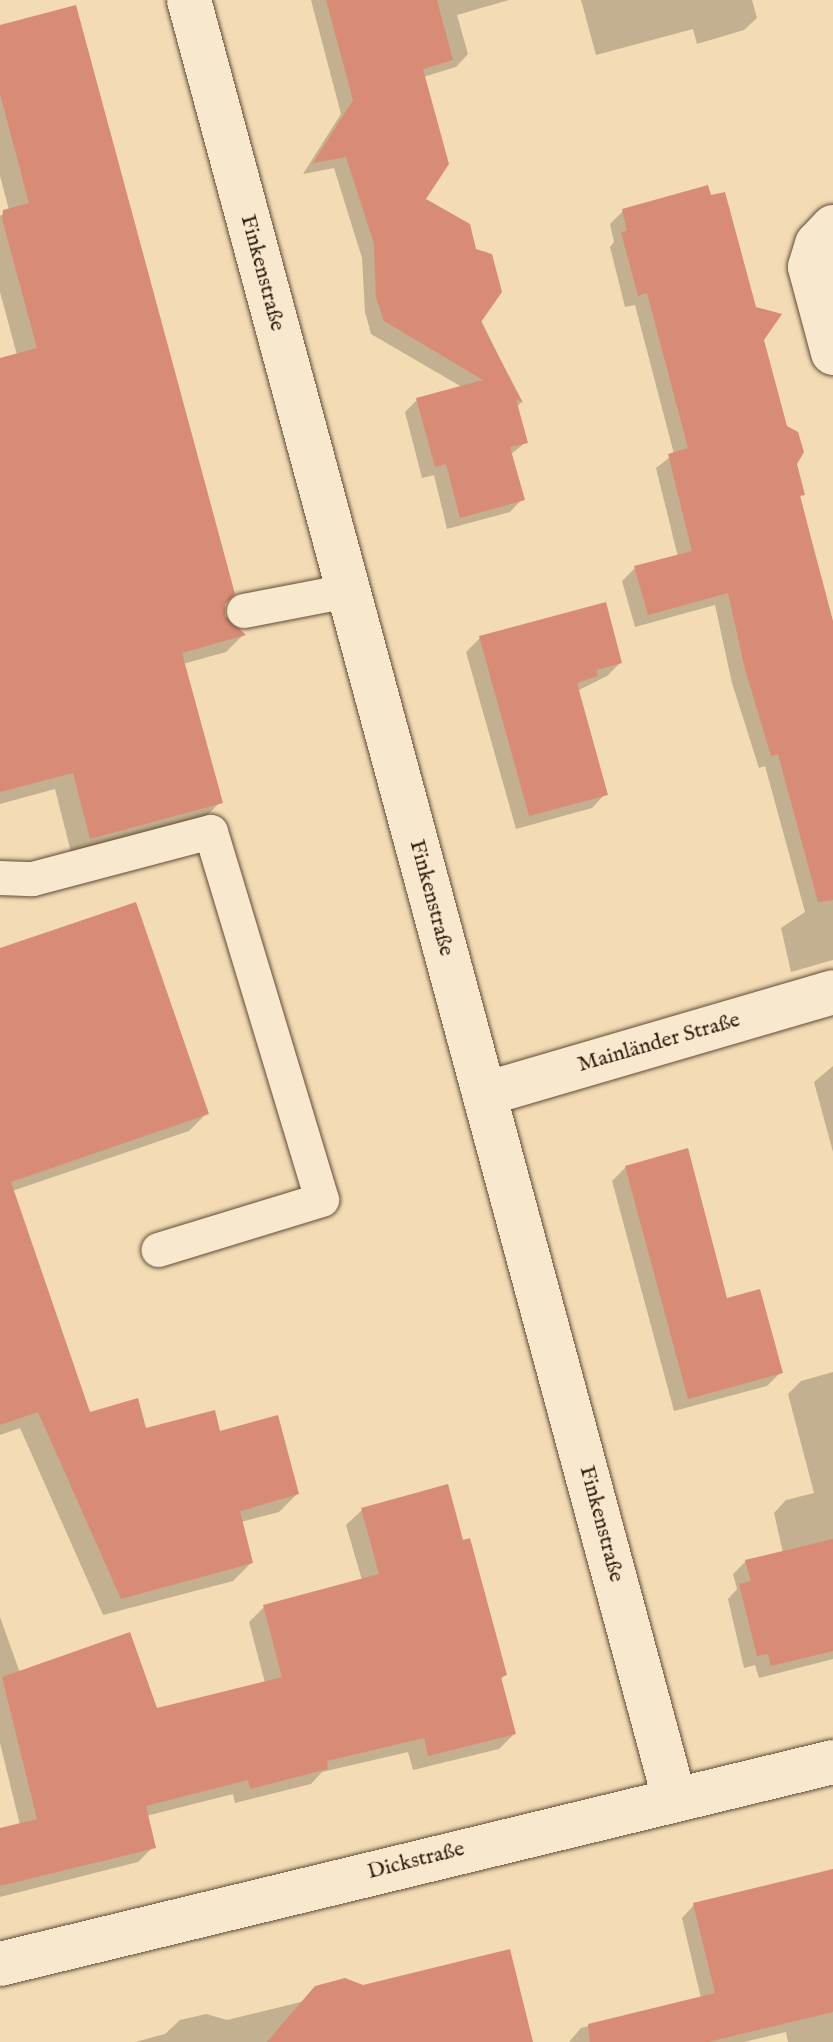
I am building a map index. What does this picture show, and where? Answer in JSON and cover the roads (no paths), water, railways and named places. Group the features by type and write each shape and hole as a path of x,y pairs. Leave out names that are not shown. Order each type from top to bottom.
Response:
{"street":[{"name":"Finkenstraße","path":"189,0 674,1797"},
{"path":"833,227 817,244 810,267 833,353"},
{"name":"Mainländer Straße","path":"485,1094 833,992"},
{"name":"Dickstraße","path":"0,1964 674,1797 833,1762"}],"lane":[{"path":"244,611 348,591"},
{"path":"0,878 33,879 211,832 322,1200 158,1250"}]}
